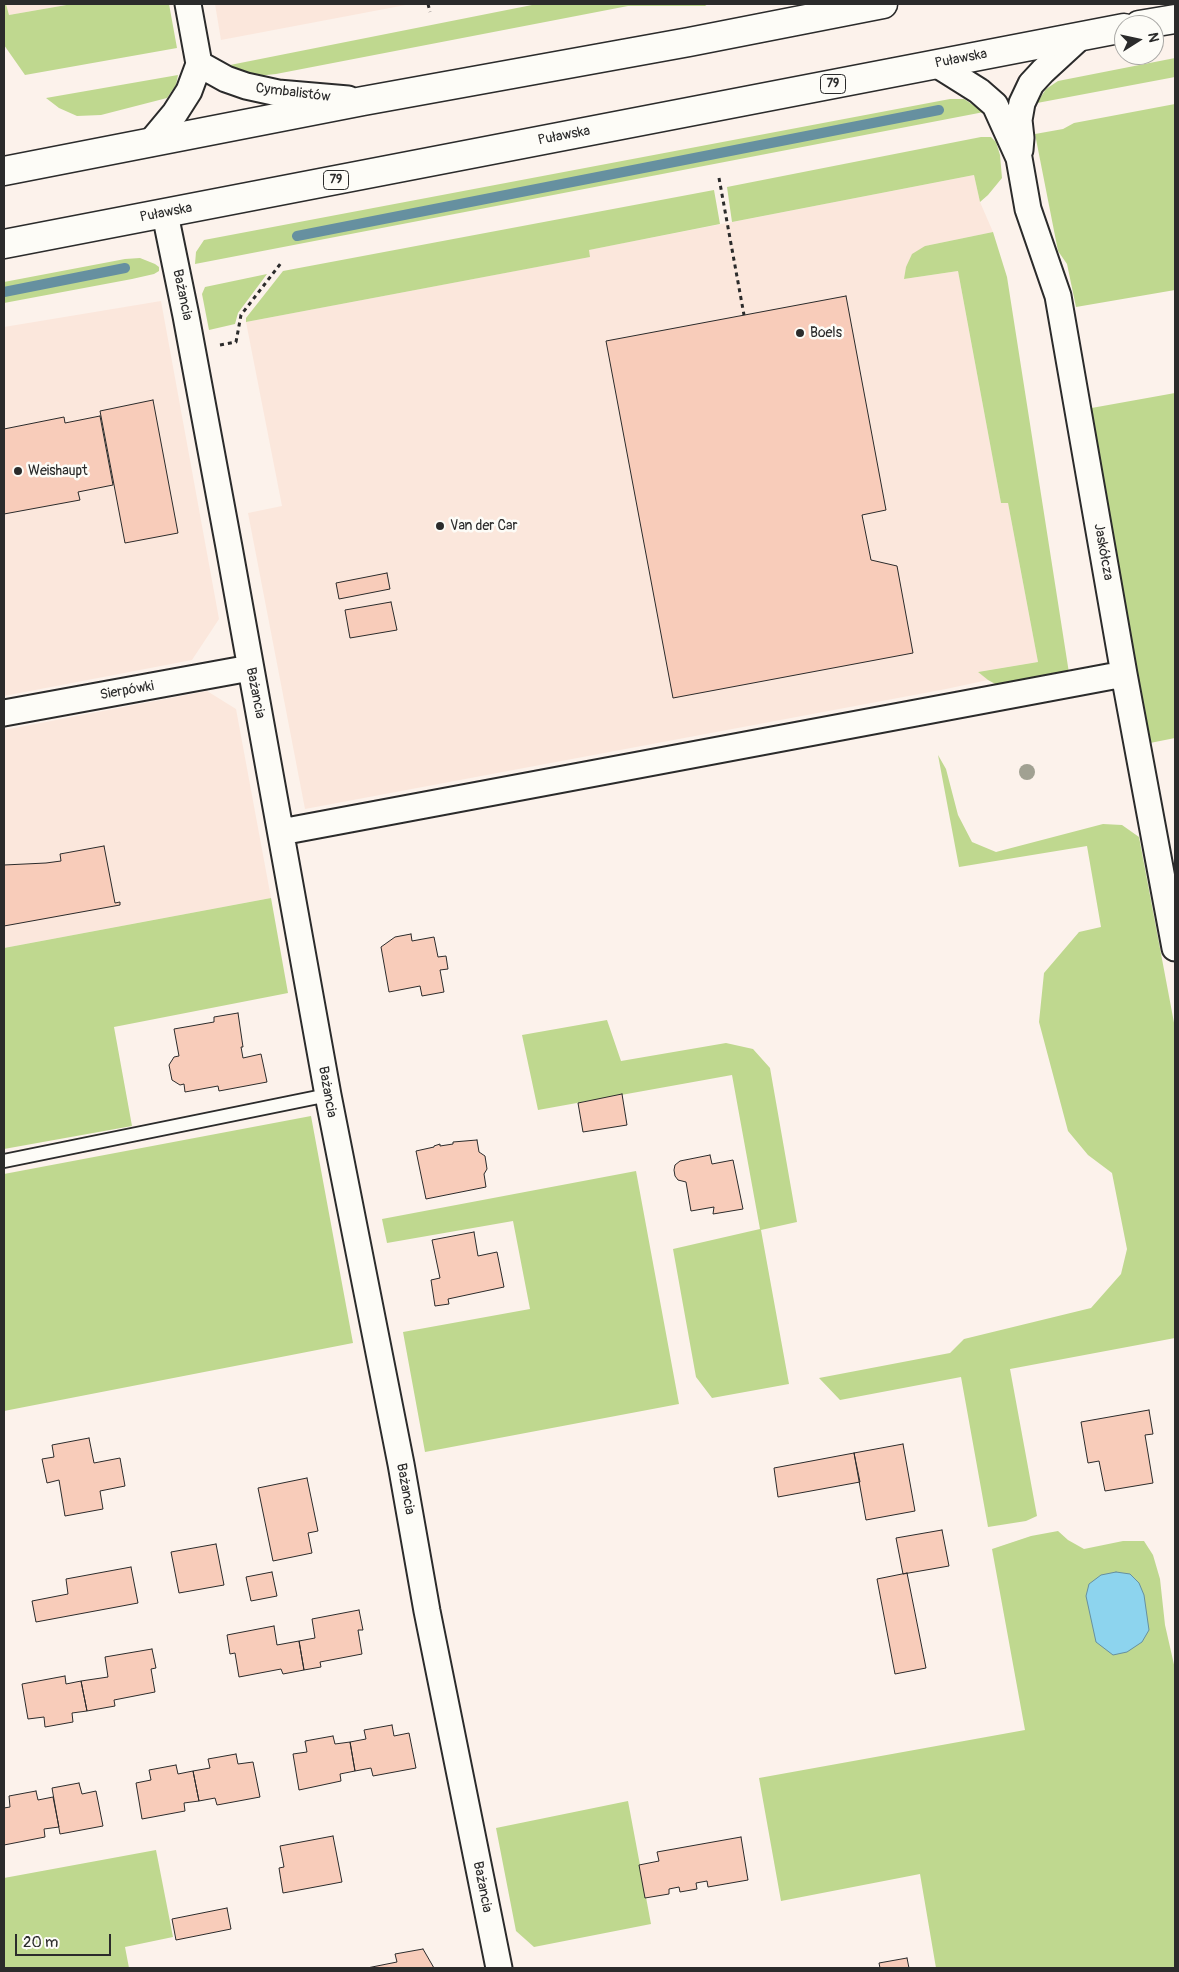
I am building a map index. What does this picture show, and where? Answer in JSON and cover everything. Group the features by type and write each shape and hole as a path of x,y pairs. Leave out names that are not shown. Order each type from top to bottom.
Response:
{"main road":[{"path":"4,171 363,101 689,42 883,4"},
{"name":"Puławska","path":"4,244 1114,30"}],"street":[{"path":"150,143 175,113 189,92 199,64 188,4"},
{"name":"Jaskółcza","path":"1019,158 1021,138 1019,120 1022,103 1031,84 1080,37"},
{"name":"Cymbalistów","path":"199,64 226,79 246,86 278,93 363,101"},
{"name":"Jaskółcza","path":"936,64 979,91 995,105 1019,158 1028,209 1058,296 1124,674 1169,876 1175,948"},
{"name":"Bażancia","path":"165,214 188,325 328,1095 427,1611 499,1968"},
{"name":"Sierpówki","path":"4,713 250,668"},
{"path":"281,832 1124,674"}],"lane":[{"path":"4,1161 328,1095"}],"path":[{"path":"428,4 430,12"},
{"path":"719,178 744,315"},
{"path":"216,346 236,342 242,315 281,263"}],"shaded area":[{"path":"6,4 72,4 9,15"},
{"path":"215,4 411,4 221,40"},
{"path":"974,175 980,202 993,232 925,246 904,279 958,271 1001,503 1008,503 1038,662 978,672 988,680 946,689 305,809 248,513 282,506 246,322 589,257 588,250"},
{"path":"161,301 219,619 192,660 4,696 4,327"},
{"path":"207,691 236,709 271,898 4,948 4,730"}],"green space":[{"path":"4,4 6,4 9,15 72,4 169,4 177,48 25,75 4,45"},
{"path":"537,4 708,4 705,6 628,6 276,74 257,76 241,72 230,65"},
{"path":"1175,58 1175,77 1037,103 1046,89 1058,81 1139,65 1164,65 1164,60"},
{"path":"178,75 176,85 167,98 101,115 77,116 59,108 46,98"},
{"path":"950,99 964,99 984,112 195,264 196,252 204,240"},
{"path":"1175,104 1175,290 1076,307 1067,264 1058,251 1035,134 1063,129 1074,123"},
{"path":"981,137 991,137 996,142 1000,155 1002,178 980,202 974,175 732,222 727,187"},
{"path":"714,190 720,224 589,250 590,257 246,322 246,318 283,271"},
{"path":"993,232 1007,277 1069,673 997,685 978,672 1038,662 1008,503 1001,503 958,271 904,279 906,267 912,254 925,246"},
{"path":"140,258 155,264 159,267 159,271 132,279 4,303 4,282 125,259"},
{"path":"267,274 238,313 235,324 209,330 202,294 205,287"},
{"path":"1175,393 1175,738 1145,744 1086,409"},
{"path":"938,755 946,769 958,815 972,842 996,852 1103,824 1122,825 1139,837 1175,1028 1175,1338 1010,1369 1037,1516 1026,1521 988,1527 961,1377 840,1400 819,1378 950,1353 964,1339 1091,1308 1121,1274 1127,1249 1112,1173 1088,1155 1068,1131 1039,1022 1044,973 1079,932 1101,927 1087,846 959,867"},
{"path":"271,898 288,993 114,1027 132,1126 4,1149 4,948"},
{"path":"607,1020 621,1061 726,1043 753,1049 770,1068 797,1222 761,1230 789,1384 712,1398 696,1377 673,1249 760,1229 732,1075 538,1110 522,1035"},
{"path":"311,1116 353,1343 4,1411 4,1174"},
{"path":"636,1171 679,1404 425,1452 403,1332 530,1309 513,1221 387,1243 382,1219"},
{"path":"1058,1531 1068,1540 1084,1549 1123,1541 1144,1541 1153,1555 1160,1579 1165,1625 1175,1669 1175,1968 936,1968 920,1874 781,1901 759,1778 1025,1730 992,1549 1031,1536"},
{"path":"628,1801 651,1924 534,1947 516,1931 496,1828"},
{"path":"156,1850 173,1937 125,1947 129,1968 4,1968 4,1878"}],"water":[{"path":"1116,1572 1130,1574 1139,1583 1144,1595 1149,1630 1142,1642 1127,1652 1113,1655 1096,1642 1086,1596 1089,1584 1101,1575"}],"building":[{"path":"846,296 886,510 862,515 871,560 897,566 913,653 673,698 606,341"},
{"path":"153,400 178,533 125,543 100,411"},
{"path":"100,416 113,485 78,492 80,500 4,514 4,429 64,417 65,423"},
{"path":"387,573 390,589 339,599 336,583"},
{"path":"391,602 397,630 350,638 345,610"},
{"path":"104,846 115,903 120,902 120,905 4,926 4,865 61,861 60,854"},
{"path":"411,934 412,941 434,937 438,957 446,956 448,969 440,970 444,992 422,996 420,986 389,992 381,947 395,937"},
{"path":"238,1013 243,1058 261,1054 267,1082 219,1091 218,1086 185,1092 184,1084 180,1085 172,1080 169,1065 174,1057 179,1056 174,1029 214,1022 214,1017"},
{"path":"622,1094 627,1125 583,1132 578,1103"},
{"path":"477,1140 479,1152 485,1156 487,1169 484,1174 486,1187 426,1199 416,1151 440,1144 440,1146 453,1144 453,1142"},
{"path":"710,1155 712,1164 733,1160 743,1209 713,1214 714,1207 691,1211 686,1182 678,1180 675,1176 675,1165 680,1161"},
{"path":"474,1232 478,1256 497,1252 504,1287 448,1299 449,1304 435,1306 431,1280 440,1278 432,1240"},
{"path":"1149,1410 1153,1434 1145,1435 1153,1483 1105,1491 1099,1461 1088,1463 1081,1422"},
{"path":"89,1438 94,1463 120,1458 125,1486 100,1491 103,1509 65,1516 59,1480 47,1483 42,1459 54,1457 52,1445"},
{"path":"903,1444 915,1511 866,1520 854,1453"},
{"path":"854,1453 860,1482 778,1497 774,1468"},
{"path":"307,1478 318,1531 308,1533 312,1553 273,1561 258,1488"},
{"path":"942,1530 949,1566 903,1574 896,1538"},
{"path":"216,1544 224,1585 179,1593 171,1552"},
{"path":"131,1567 138,1603 36,1622 32,1601 68,1594 66,1579"},
{"path":"272,1572 277,1596 251,1601 246,1577"},
{"path":"907,1573 926,1668 895,1674 877,1579"},
{"path":"359,1610 363,1630 358,1630 362,1654 320,1662 321,1667 304,1670 299,1641 315,1638 312,1619"},
{"path":"274,1626 277,1645 299,1641 304,1670 283,1674 281,1669 239,1677 235,1653 230,1654 227,1635"},
{"path":"152,1649 156,1668 151,1669 155,1692 114,1700 115,1706 87,1711 81,1681 108,1677 105,1657"},
{"path":"65,1676 66,1684 81,1681 87,1711 72,1713 73,1722 45,1727 44,1717 28,1719 22,1684"},
{"path":"392,1725 394,1736 409,1733 416,1768 373,1776 371,1768 355,1771 350,1742 366,1739 364,1730"},
{"path":"333,1736 335,1744 350,1742 355,1771 340,1774 341,1781 299,1790 293,1754 307,1752 305,1741"},
{"path":"236,1754 238,1764 253,1762 260,1797 217,1805 215,1798 199,1801 193,1771 210,1768 208,1759"},
{"path":"176,1765 178,1774 193,1771 199,1801 184,1803 185,1811 142,1819 136,1783 151,1780 149,1770"},
{"path":"79,1783 82,1794 96,1791 103,1826 60,1834 52,1788"},
{"path":"36,1791 38,1800 53,1797 59,1827 44,1829 45,1837 4,1845 4,1808 10,1807 9,1796"},
{"path":"333,1836 342,1882 283,1893 279,1868 284,1867 280,1846"},
{"path":"741,1837 748,1880 708,1887 707,1881 696,1883 697,1889 680,1892 679,1887 669,1889 669,1894 645,1898 639,1865 659,1861 657,1852"},
{"path":"227,1908 231,1929 176,1940 172,1919"},
{"path":"423,1949 434,1968 367,1968 397,1962 395,1954"},
{"path":"907,1958 909,1968 880,1968 879,1963"}],"waterway":[{"path":"297,236 939,110"},
{"path":"4,292 125,268"}],"place":[{"name":"Boels","path":"800,333"},
{"name":"Weishaupt","path":"18,471"},
{"name":"Van der Car","path":"440,526"}]}
